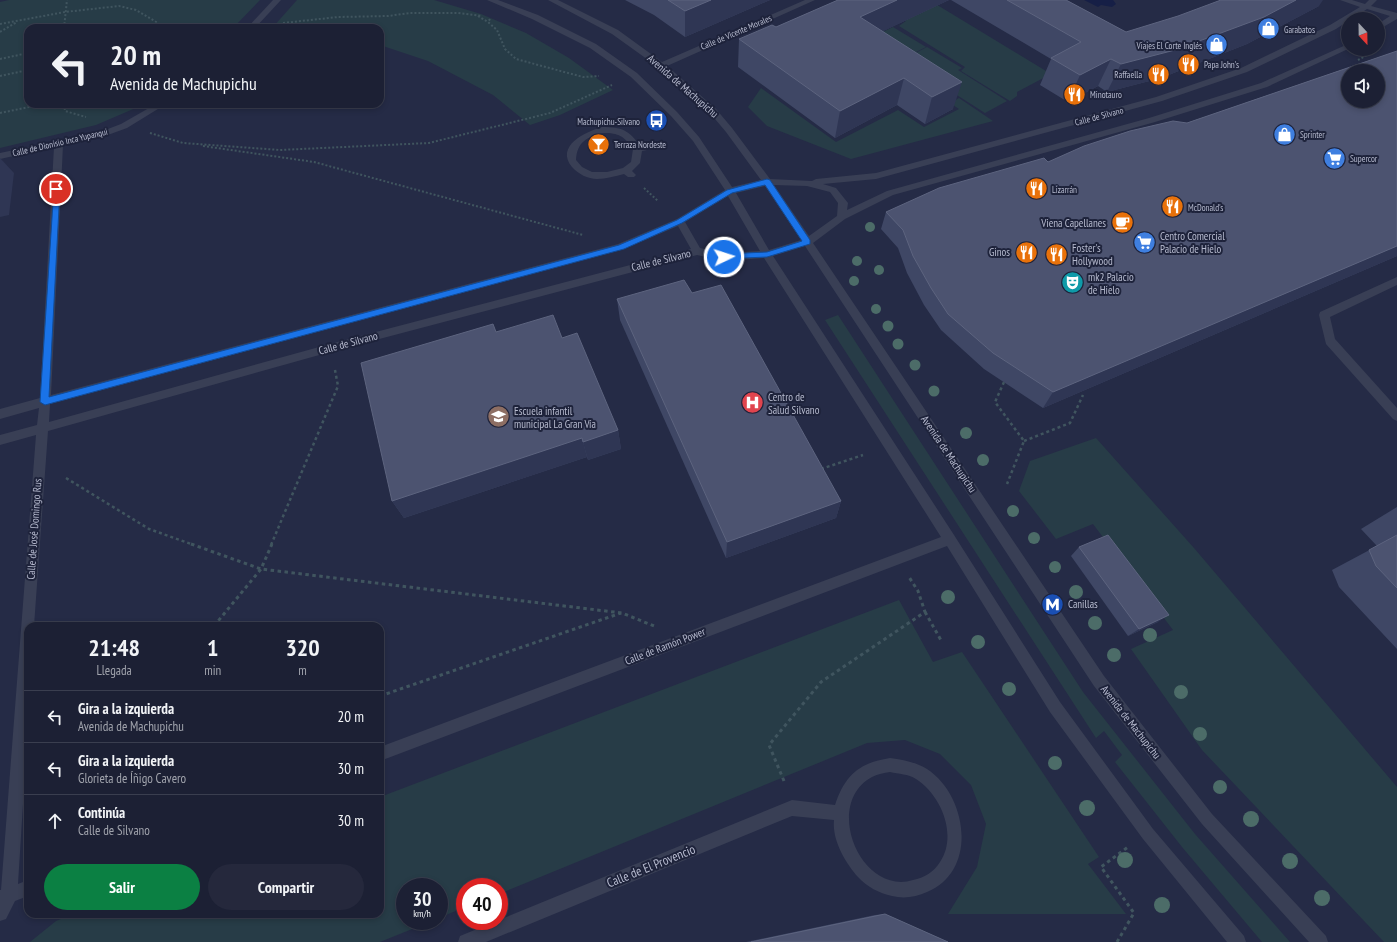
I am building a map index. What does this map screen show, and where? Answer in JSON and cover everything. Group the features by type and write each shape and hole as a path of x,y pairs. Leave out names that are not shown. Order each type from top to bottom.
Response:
{"street":[{"path":"255,24 277,0"},
{"path":"491,0 535,17 593,46 634,75 674,114 696,139 730,191 767,254 950,539 1055,707 1148,834 1238,942"},
{"name":"Avenida de Machupichu","path":"552,0 615,32 661,64 713,111 729,130 767,182 848,300 1099,681 1207,819 1320,942"},
{"name":"Calle de Vicente Morales","path":"661,64 811,0"},
{"path":"1344,0 1397,16"},
{"name":"Calle de Silvano","path":"0,414 621,247 680,221 730,191 767,182 807,183 876,176 1159,99 1244,70 1333,27 1366,7 1373,0"},
{"path":"1385,24 1397,16"},
{"name":"Calle de Silvano","path":"0,440 338,346 696,251 724,257 767,254 807,242 842,217 890,194 1152,120 1264,85 1341,49"},
{"name":"Calle de Dionisio Inca Yupanqui","path":"0,156 102,134 124,126 155,108"},
{"path":"608,129 621,132 630,136 635,141 638,149 635,163 629,173 597,176 585,173 574,165 571,157 572,148 578,141 595,130 608,129"},
{"name":"Calle de José Domingo Rus","path":"26,622 45,402 59,143"},
{"path":"638,149 650,148"},
{"path":"807,183 833,190 844,203 842,217"},
{"path":"680,221 696,251"},
{"path":"1397,281 1324,315 1330,341 1397,416"},
{"name":"Calle de Ramón Power","path":"384,752 950,539"},
{"name":"Calle de José Domingo Rus","path":"0,913 4,896 24,650"},
{"path":"890,765 908,768 926,777 941,793 951,811 955,832 953,852 945,869 932,882 915,889 896,889 877,883 861,870 848,853 841,833 840,813 846,794 856,779 872,769 890,765"},
{"name":"Calle de El Provencio","path":"466,942 792,808 840,813"},
{"path":"4,896 24,889"}],"path":[{"path":"64,24 67,0"},
{"path":"0,24 65,12 119,6 136,10 159,24"},
{"path":"279,23 338,17 388,16 410,13 458,13 476,16 491,16 488,22"},
{"path":"476,16 488,22 497,30 505,50 516,59 583,77 600,76"},
{"path":"0,32 19,21"},
{"path":"0,59 24,54"},
{"path":"0,76 24,71"},
{"path":"182,143 280,150 429,143 550,113 612,85"},
{"path":"0,112 24,108"},
{"path":"64,108 64,111 89,118"},
{"path":"147,132 182,143 314,162 589,237"},
{"path":"217,622 261,569 338,386 334,370"},
{"path":"1004,382 995,402 1024,440"},
{"path":"1007,484 1024,440 1070,423 1083,395"},
{"path":"817,470 863,455"},
{"path":"66,478 149,529 261,569 622,613 658,628"},
{"path":"898,558 918,591 925,612 942,642"},
{"path":"784,781 769,745 792,716 821,682 925,612"},
{"path":"384,695 622,613"},
{"path":"1117,942 1134,913 1101,867 1148,834"}],"shaded area":[{"path":"9,0 260,0 237,24 24,24 24,108 136,108 96,125 0,148 0,2"},
{"path":"297,0 434,0 481,14 526,33 569,58 613,90 560,115 530,125 493,95 428,61 384,46 384,24 276,24"},
{"path":"858,0 929,0 1051,74 1017,92 1017,96 1010,101 961,71 965,67 899,26 906,21 876,4"},
{"path":"893,27 926,47 900,60 868,39"},
{"path":"927,47 962,68 958,70 1007,101 985,113 902,60"},
{"path":"761,88 836,142 898,110 924,127 959,109 950,103 959,98 993,121 851,159 767,126 748,107"},
{"path":"838,315 1083,692 1195,834 1290,942 1262,942 1182,847 1115,762 1122,755 1104,731 1096,738 825,320"},
{"path":"1096,438 1194,548 1397,787 1397,942 1384,942 1202,750 1131,649 1173,630 1093,524 1056,539 1019,491 1030,461"},
{"path":"899,600 933,662 962,652 1099,857 1088,864 1126,914 948,914 977,867 986,824 971,785 940,754 905,740 867,743 508,890 508,878 456,878 456,911 448,914 448,878 396,878 396,930 410,930 380,942 30,942 56,921 63,918 384,918 384,795"}],"water":[{"path":"1084,0 1113,0 1116,4 1112,7 1101,5 1098,7"}],"building":[{"path":"668,0 711,0 685,11"},
{"path":"838,0 897,0 860,17 962,82 932,97 904,78 840,111 739,39 772,25 776,27"},
{"path":"1007,0 1066,0 1126,32 1178,16 1221,0 1296,0 1264,17 1175,50 1121,64 1111,59 1080,75 1051,58 1081,42"},
{"name":"Centro Comercial Palacio de Hielo","path":"1397,51 1397,246 1053,392 993,353 948,314 913,256 903,230 886,212 939,188 1044,158 1048,162 1084,146 1130,131 1173,121 1187,123 1341,70 1341,108 1385,108 1385,64 1359,64"},
{"name":"Centro de Salud Silvano","path":"684,280 692,293 721,285 841,501 727,542 617,299"},
{"name":"Escuela infantil municipal La Gran Vía","path":"553,315 562,338 577,333 618,430 583,442 582,438 392,501 361,363 493,324 496,332"},
{"path":"1108,535 1169,615 1139,629 1079,547"},
{"path":"1397,535 1397,588 1376,566 1369,550"},
{"path":"885,914 948,942 751,942"}],"place":[{"name":"Garabatos","path":"1268,29"},
{"name":"Viajes El Corte Inglés","path":"1217,45"},
{"name":"Papa John's","path":"1188,64"},
{"name":"Raffaella","path":"1158,74"},
{"name":"Minotauro","path":"1075,94"},
{"name":"Machupichu-Silvano","path":"656,121"},
{"name":"Sprinter","path":"1285,134"},
{"name":"Terraza Nordeste","path":"598,144"},
{"name":"Supercor","path":"1335,158"},
{"name":"Lizarrán","path":"1037,189"},
{"name":"McDonald's","path":"1173,207"},
{"name":"Viena Capellanes","path":"1122,223"},
{"name":"Centro Comercial Palacio de Hielo","path":"1145,242"},
{"name":"Ginos","path":"1026,252"},
{"name":"Foster's Hollywood","path":"1057,254"},
{"name":"mk2 Palacio de Hielo","path":"1073,283"},
{"name":"Centro de Salud Silvano","path":"752,403"},
{"name":"Escuela infantil municipal La Gran Vía","path":"498,417"},
{"name":"Canillas","path":"1053,604"}],"route":[{"path":"56,189 45,402 99,386 621,247 680,221 730,191 767,182 807,242 767,254 724,257"}]}
